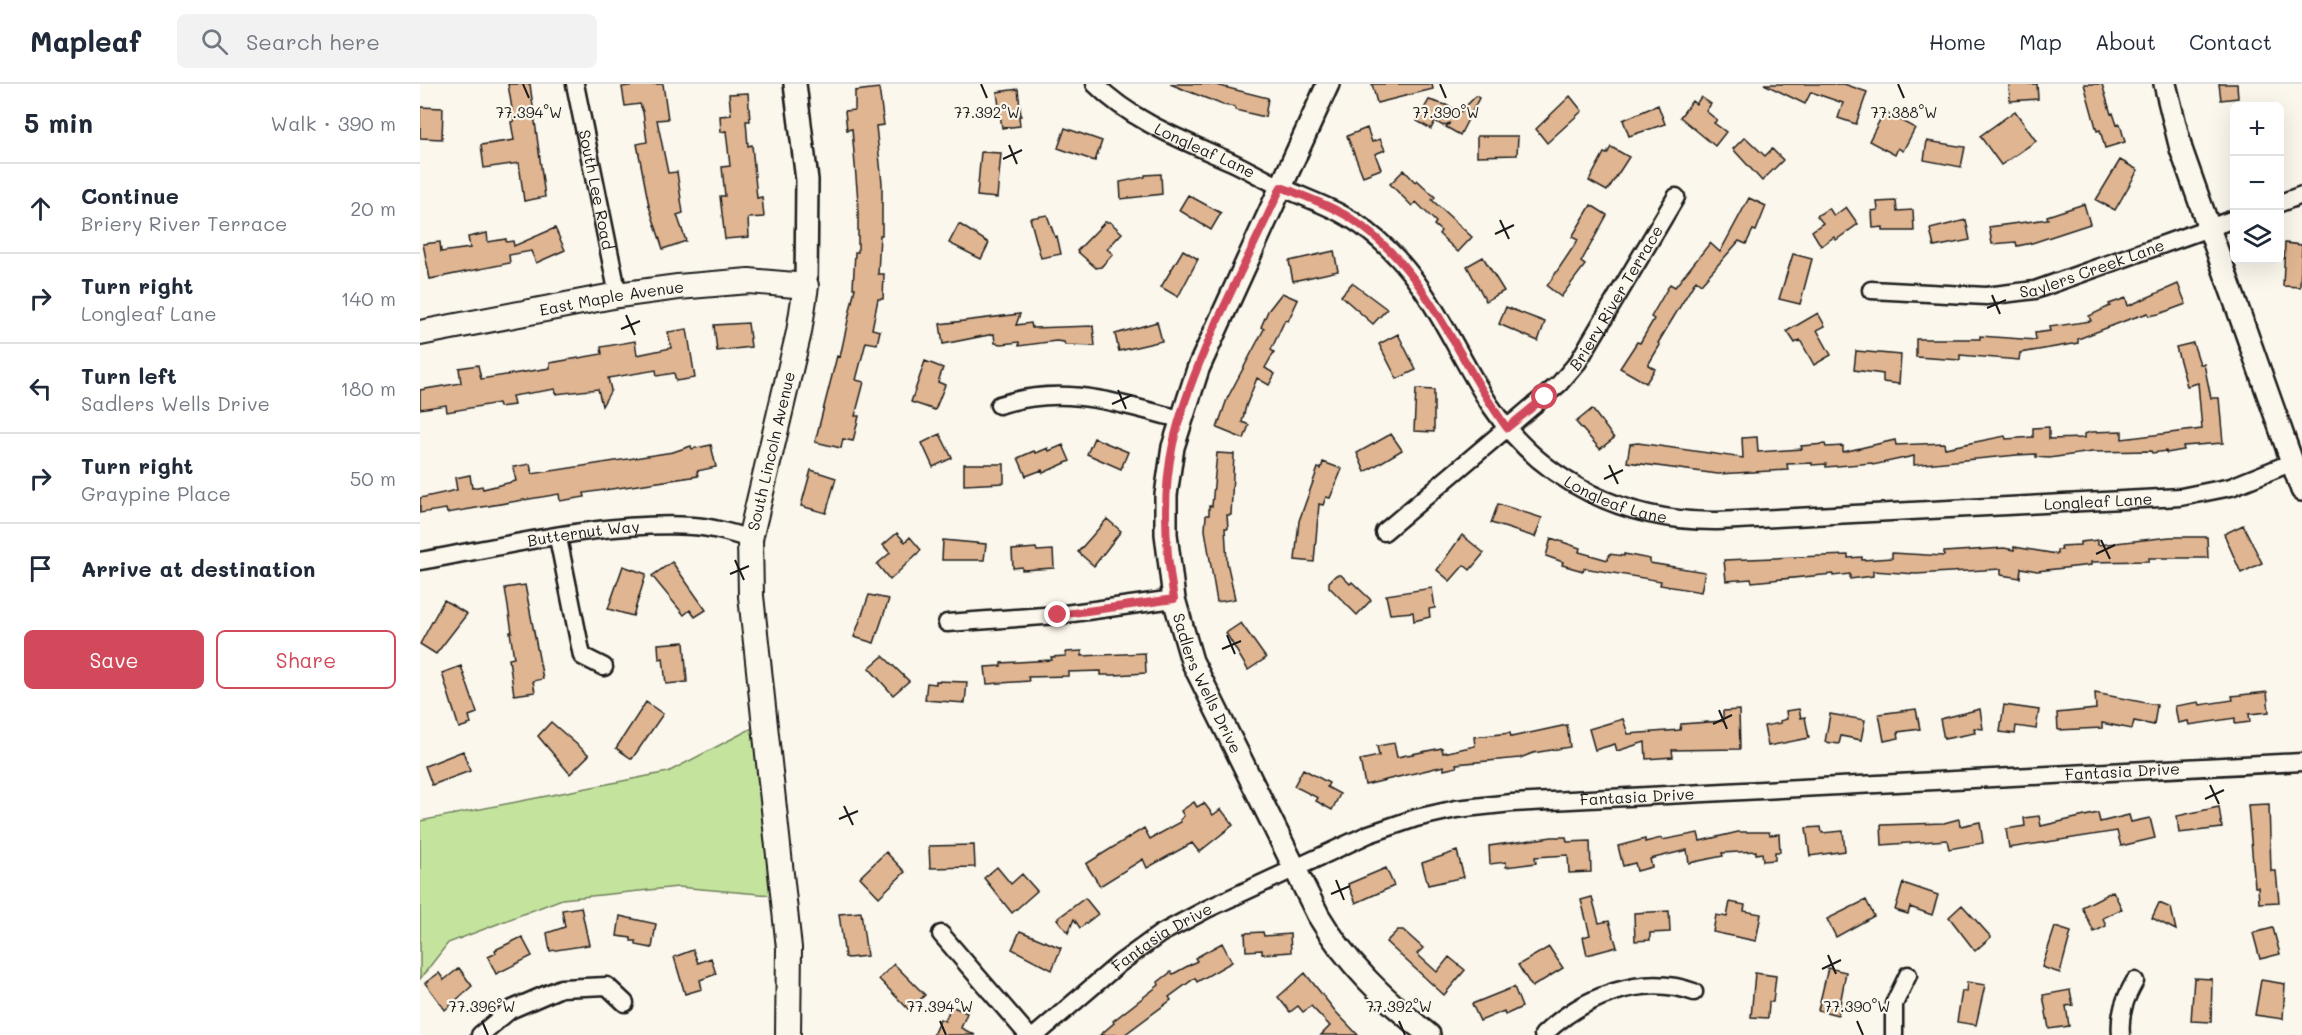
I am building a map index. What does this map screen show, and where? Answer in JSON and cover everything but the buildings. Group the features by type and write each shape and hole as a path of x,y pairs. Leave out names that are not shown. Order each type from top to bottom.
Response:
{"main road":[{"name":"East Maple Avenue","path":"420,333 618,295 749,281 806,286"},
{"name":"South Lincoln Avenue","path":"788,1035 789,948 751,596 750,539 799,332 806,286"}],"street":[{"name":"South Lee Road","path":"575,84 618,295"},
{"name":"South Lincoln Avenue","path":"795,84 807,180 806,286"},
{"name":"Longleaf Lane","path":"1095,84 1142,119 1281,187 1347,216 1394,253 1430,299 1490,404 1507,428 1546,465 1581,490 1637,512 1696,521 2181,497 2231,487 2293,462"},
{"name":"Sadlers Wells Drive","path":"1328,84 1198,369 1180,419 1173,447 1166,495 1166,534 1174,599 1192,661 1318,915 1342,952 1385,1000 1429,1035"},
{"path":"2165,84 2181,149 2302,490"},
{"path":"2284,202 2302,195"},
{"name":"Briery River Terrace","path":"1384,532 1559,384 1578,362 1676,197"},
{"name":"Saylers Creek Lane","path":"1871,290 2008,295 2035,290 2230,221"},
{"path":"999,405 1042,395 1073,394 1180,419"},
{"name":"Butternut Way","path":"420,561 558,538 652,526 694,526 750,539"},
{"path":"558,538 582,656 604,667"},
{"path":"947,623 1058,615 1174,599"},
{"name":"Fantasia Drive","path":"1036,1035 1120,963 1160,934 1207,909 1369,834 1416,818 1456,809 1501,804 2302,762"},
{"path":"941,934 1028,1035"},
{"path":"1894,1035 1894,1005 1908,975"},
{"path":"2121,1035 2121,1012 2126,996 2135,981"},
{"path":"1543,1035 1585,1006 1621,990 1659,984 1694,992"},
{"path":"480,1035 510,1010 561,988 607,987 625,1003"}],"green space":[{"path":"764,722 784,896 678,887 562,899 448,943 420,979 420,821 668,772"}],"route":[{"path":"1058,615 1174,599 1166,534 1166,495 1173,447 1180,419 1198,369 1281,187 1327,205 1347,216 1394,253 1430,299 1490,404 1507,428 1545,397"}]}
